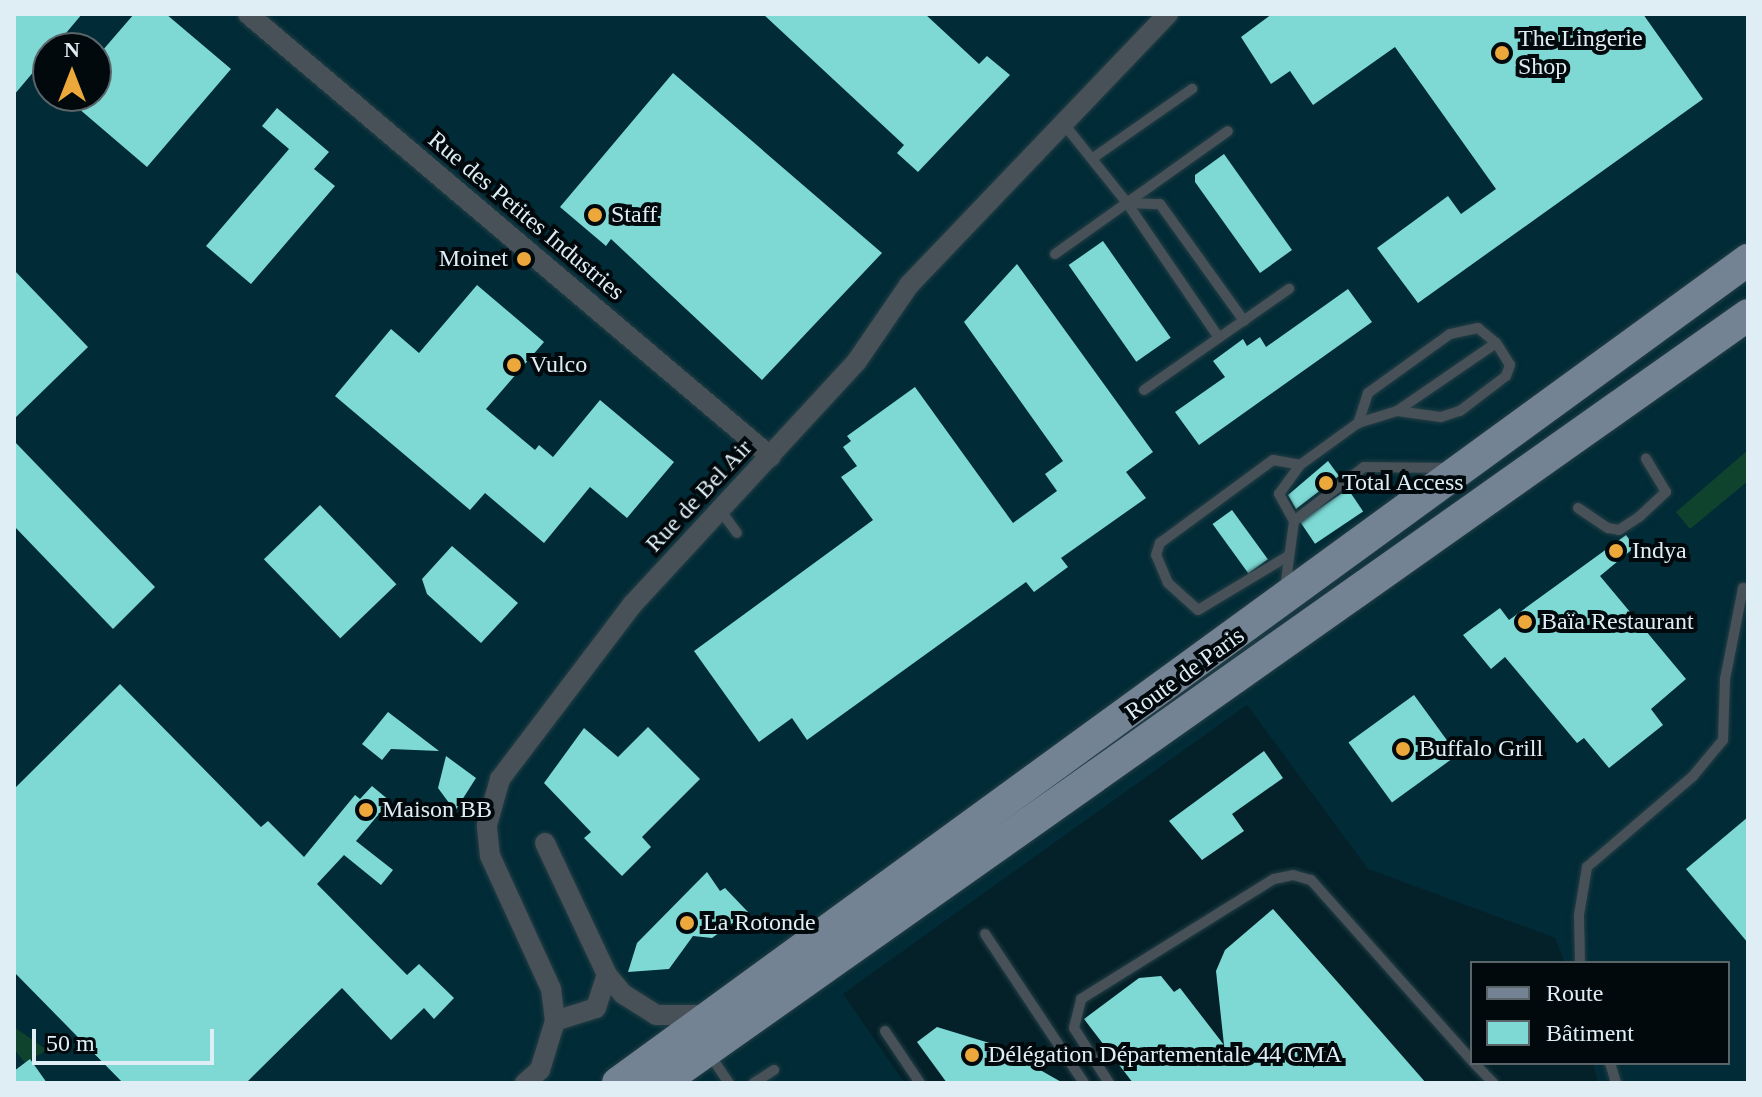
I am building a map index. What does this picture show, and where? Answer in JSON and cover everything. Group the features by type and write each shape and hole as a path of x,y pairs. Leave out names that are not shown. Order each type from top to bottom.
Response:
{"main road":[{"name":"Route de Paris","path":"618,1083 1283,602 1748,260"},
{"name":"Route de Paris","path":"661,1083 1748,315"}],"street":[{"name":"Rue des Petites Industries","path":"248,14 771,457"},
{"name":"Rue de Bel Air","path":"525,1083 551,1049 555,1021 551,989 490,856 491,802 500,779 632,605 857,361 909,285 1168,14"},
{"path":"545,843 607,975 642,1010 712,1015"},
{"path":"555,1021 596,1008 607,975"}],"lane":[{"path":"1093,158 1192,89"},
{"path":"1063,123 1127,203 1219,338"},
{"path":"1055,254 1228,131"},
{"path":"1127,203 1160,204 1244,321"},
{"path":"1144,390 1289,289"},
{"path":"1358,423 1368,393 1450,334 1478,328 1496,343 1510,365 1506,376 1460,411 1441,417 1397,411"},
{"path":"1283,602 1294,521 1279,494 1300,465 1358,423 1397,411 1496,343"},
{"path":"1578,508 1608,528 1619,530 1639,517 1666,492 1646,459"},
{"path":"1288,556 1198,610 1168,583 1156,555 1160,543 1273,460 1300,465"},
{"path":"1294,521 1364,467 1465,469"},
{"path":"721,511 737,533"},
{"path":"1580,961 1579,915 1587,867 1693,776 1723,740 1725,679 1743,588"},
{"path":"1109,1083 1074,1028 1081,999 1274,879 1293,875 1311,880 1470,1059"},
{"path":"985,934 1084,1083"},
{"path":"885,1031 920,1083"},
{"path":"707,1050 729,1083"},
{"path":"1476,1065 1493,1083"},
{"path":"754,1083 774,1070"}],"shaded area":[{"path":"14,14 1748,14 1748,1083 1598,1083 1594,1065 1730,1065 1730,961 1564,961 1555,938 1368,869 1247,705 843,994 905,1083 14,1083"}],"green space":[{"path":"1748,450 1748,481 1690,529 1676,512"},
{"path":"14,1027 47,1050 25,1063 14,1049"}],"building":[{"path":"14,14 82,14 67,32 32,32 32,74 14,95"},
{"path":"134,14 166,14 231,69 147,167 83,112 112,112 112,39"},
{"path":"763,14 925,14 979,64 987,56 1010,75 918,172 897,153 904,145"},
{"path":"1272,14 1643,14 1703,99 1418,303 1377,248 1448,196 1461,214 1496,189 1395,47 1313,105 1290,71 1271,84 1241,37"},
{"path":"673,73 882,253 762,380 611,239 606,246 560,207"},
{"path":"277,108 329,152 314,169 335,186 251,284 206,246 289,149 262,126"},
{"path":"1224,154 1292,250 1260,273 1195,182 1195,175"},
{"path":"1103,241 1171,338 1136,362 1069,265"},
{"path":"1017,264 1153,452 1126,472 1146,498 1061,558 1068,567 1034,592 1026,582 807,740 792,718 759,742 694,651 873,520 841,477 857,466 843,447 851,441 847,436 915,387 1013,523 1057,491 1045,474 1063,461 964,322"},
{"path":"14,270 88,347 14,419"},
{"path":"477,285 544,342 486,409 535,450 539,445 553,457 600,400 674,462 627,518 590,487 544,543 485,493 470,510 335,396 391,329 419,353"},
{"path":"1348,289 1372,322 1199,445 1175,412 1225,377 1213,361 1243,339 1247,346 1260,337 1266,347"},
{"path":"14,441 155,587 113,629 14,526"},
{"path":"1328,461 1339,476 1296,509 1288,495"},
{"path":"1348,489 1363,511 1315,544 1300,521"},
{"path":"320,505 396,584 340,638 264,559"},
{"path":"1232,510 1268,559 1248,573 1213,524"},
{"path":"1626,535 1635,547 1600,576 1686,679 1651,709 1663,725 1609,768 1584,738 1577,743 1505,657 1491,669 1463,635 1500,608 1509,620"},
{"path":"452,546 518,603 481,643 427,594 422,579"},
{"path":"120,684 261,827 268,821 304,857 355,795 360,799 372,786 390,801 356,841 393,870 381,885 344,855 317,884 407,975 419,964 454,998 434,1019 424,1008 391,1040 342,988 246,1083 123,1083 14,972 14,789"},
{"name":"Buffalo Grill","path":"1414,695 1457,755 1392,802 1348,743"},
{"path":"388,712 439,751 391,749 382,760 362,744"},
{"path":"648,727 700,779 642,837 651,847 622,876 584,838 591,832 544,783 584,728 618,757"},
{"path":"1264,751 1283,778 1232,814 1244,831 1202,860 1169,821"},
{"path":"446,756 476,778 455,811 438,788"},
{"path":"1748,817 1748,943 1686,869"},
{"path":"707,872 720,891 725,888 748,912 712,938 693,936 669,969 628,972 637,943"},
{"path":"1273,909 1426,1083 1133,1083 1084,1019 1139,978 1161,976 1174,992 1180,988 1224,1045 1216,971 1225,950"},
{"name":"Délégation Départementale 44 CMA","path":"937,1027 996,1045 1063,1083 947,1083 917,1042"},
{"path":"30,1059 47,1083 14,1083 14,1071"}],"place":[{"name":"The Lingerie Shop","path":"1502,53"},
{"name":"Staff","path":"595,215"},
{"name":"Moinet","path":"524,259"},
{"name":"Vulco","path":"514,365"},
{"name":"Total Access","path":"1326,483"},
{"name":"Indya","path":"1616,551"},
{"name":"Baïa Restaurant","path":"1525,622"},
{"name":"Buffalo Grill","path":"1403,749"},
{"name":"Maison BB","path":"366,810"},
{"name":"La Rotonde","path":"687,923"},
{"name":"Délégation Départementale 44 CMA","path":"972,1055"}]}
